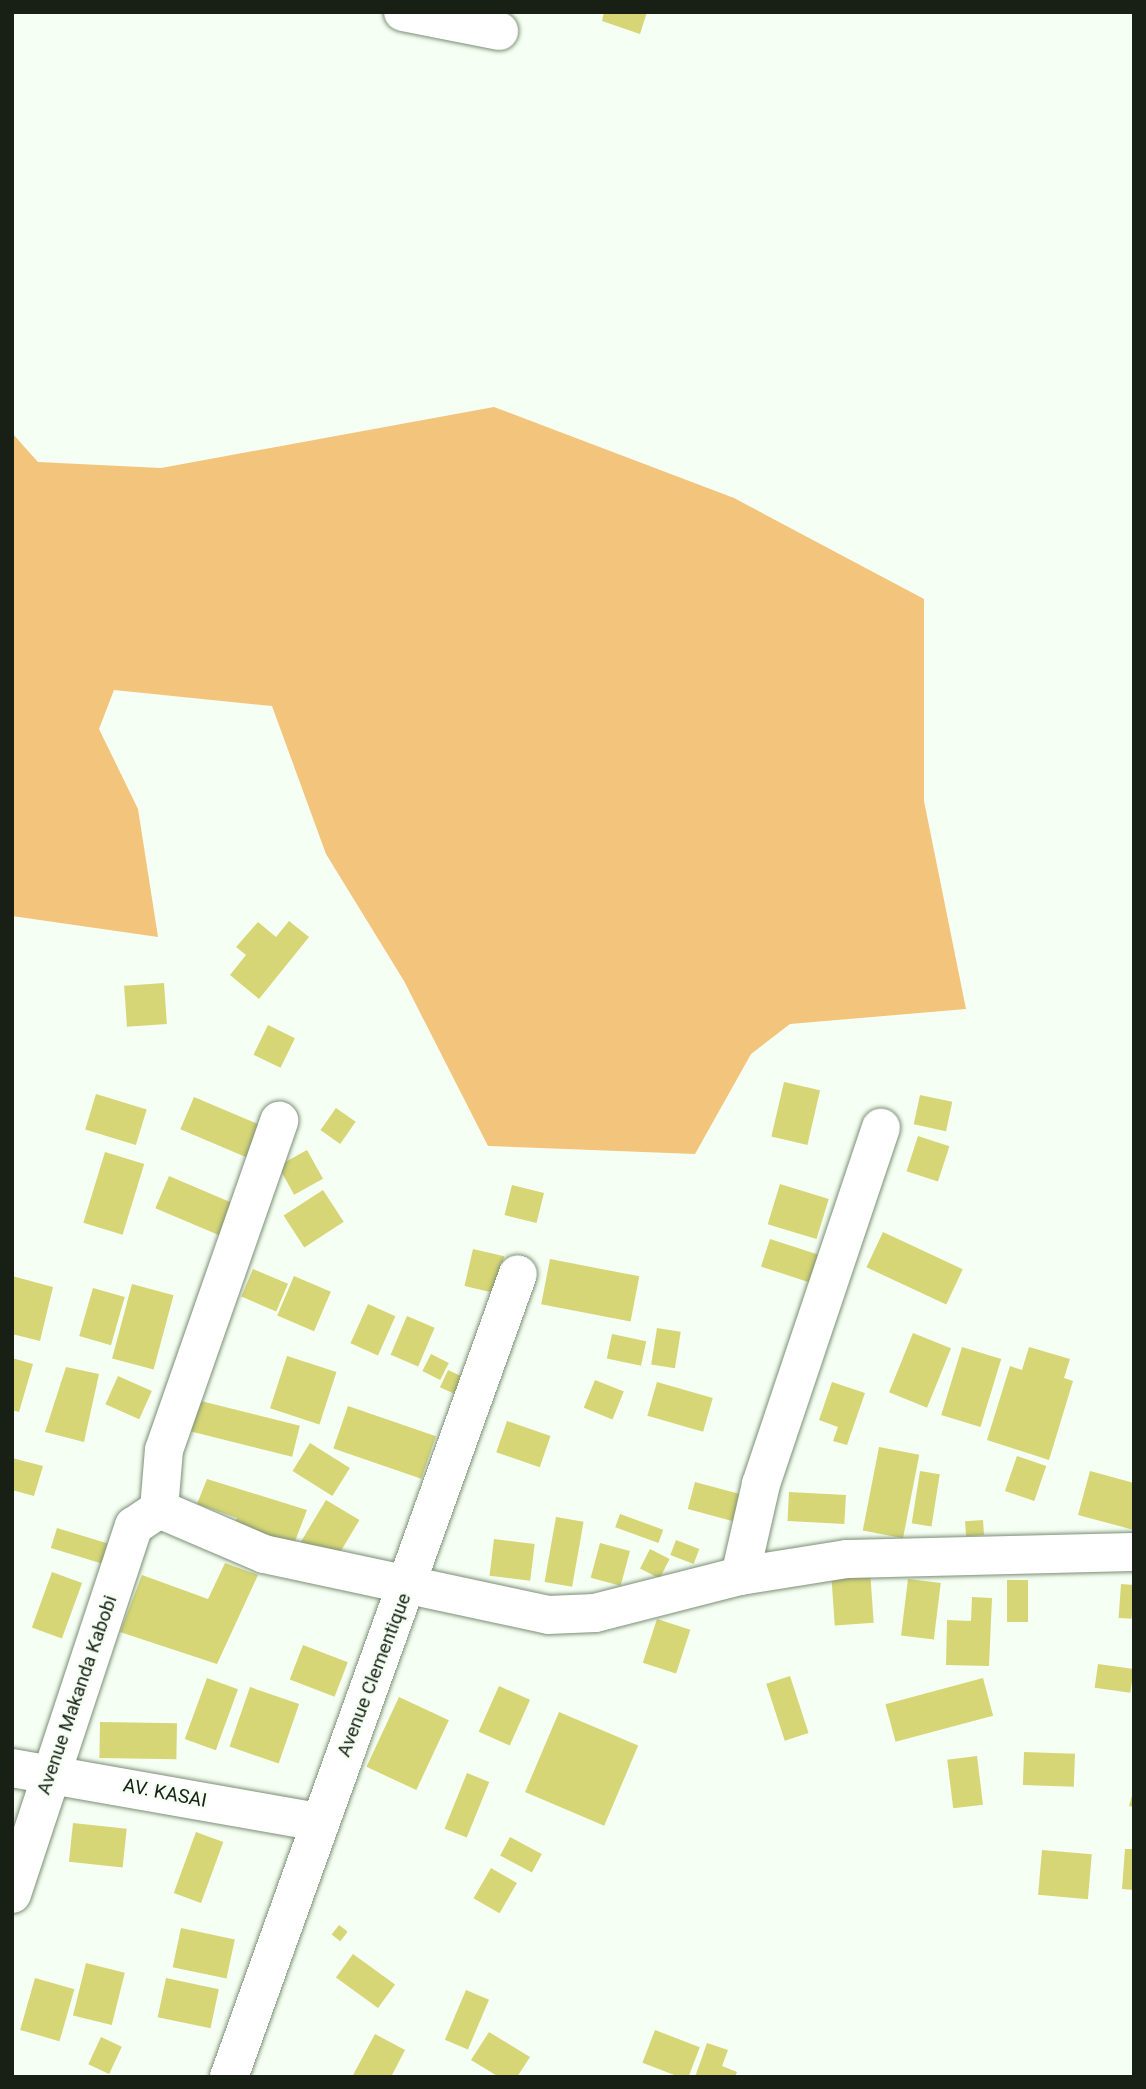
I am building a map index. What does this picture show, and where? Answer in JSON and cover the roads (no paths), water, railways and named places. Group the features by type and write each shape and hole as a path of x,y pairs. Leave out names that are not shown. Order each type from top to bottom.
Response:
{"street":[{"path":"403,12 499,31"},
{"path":"279,1121 168,1439 159,1509 264,1554 407,1589 572,1614 651,1602 740,1576 848,1559 1134,1552"},
{"path":"740,1576 765,1472 881,1128"},
{"name":"Avenue Clementique","path":"229,2077 317,1822 407,1589 518,1274"},
{"name":"Avenue Makanda Kabobi","path":"12,1894 134,1527 159,1509"},
{"name":"AV. KASAI","path":"12,1768 51,1771 317,1822"}]}
